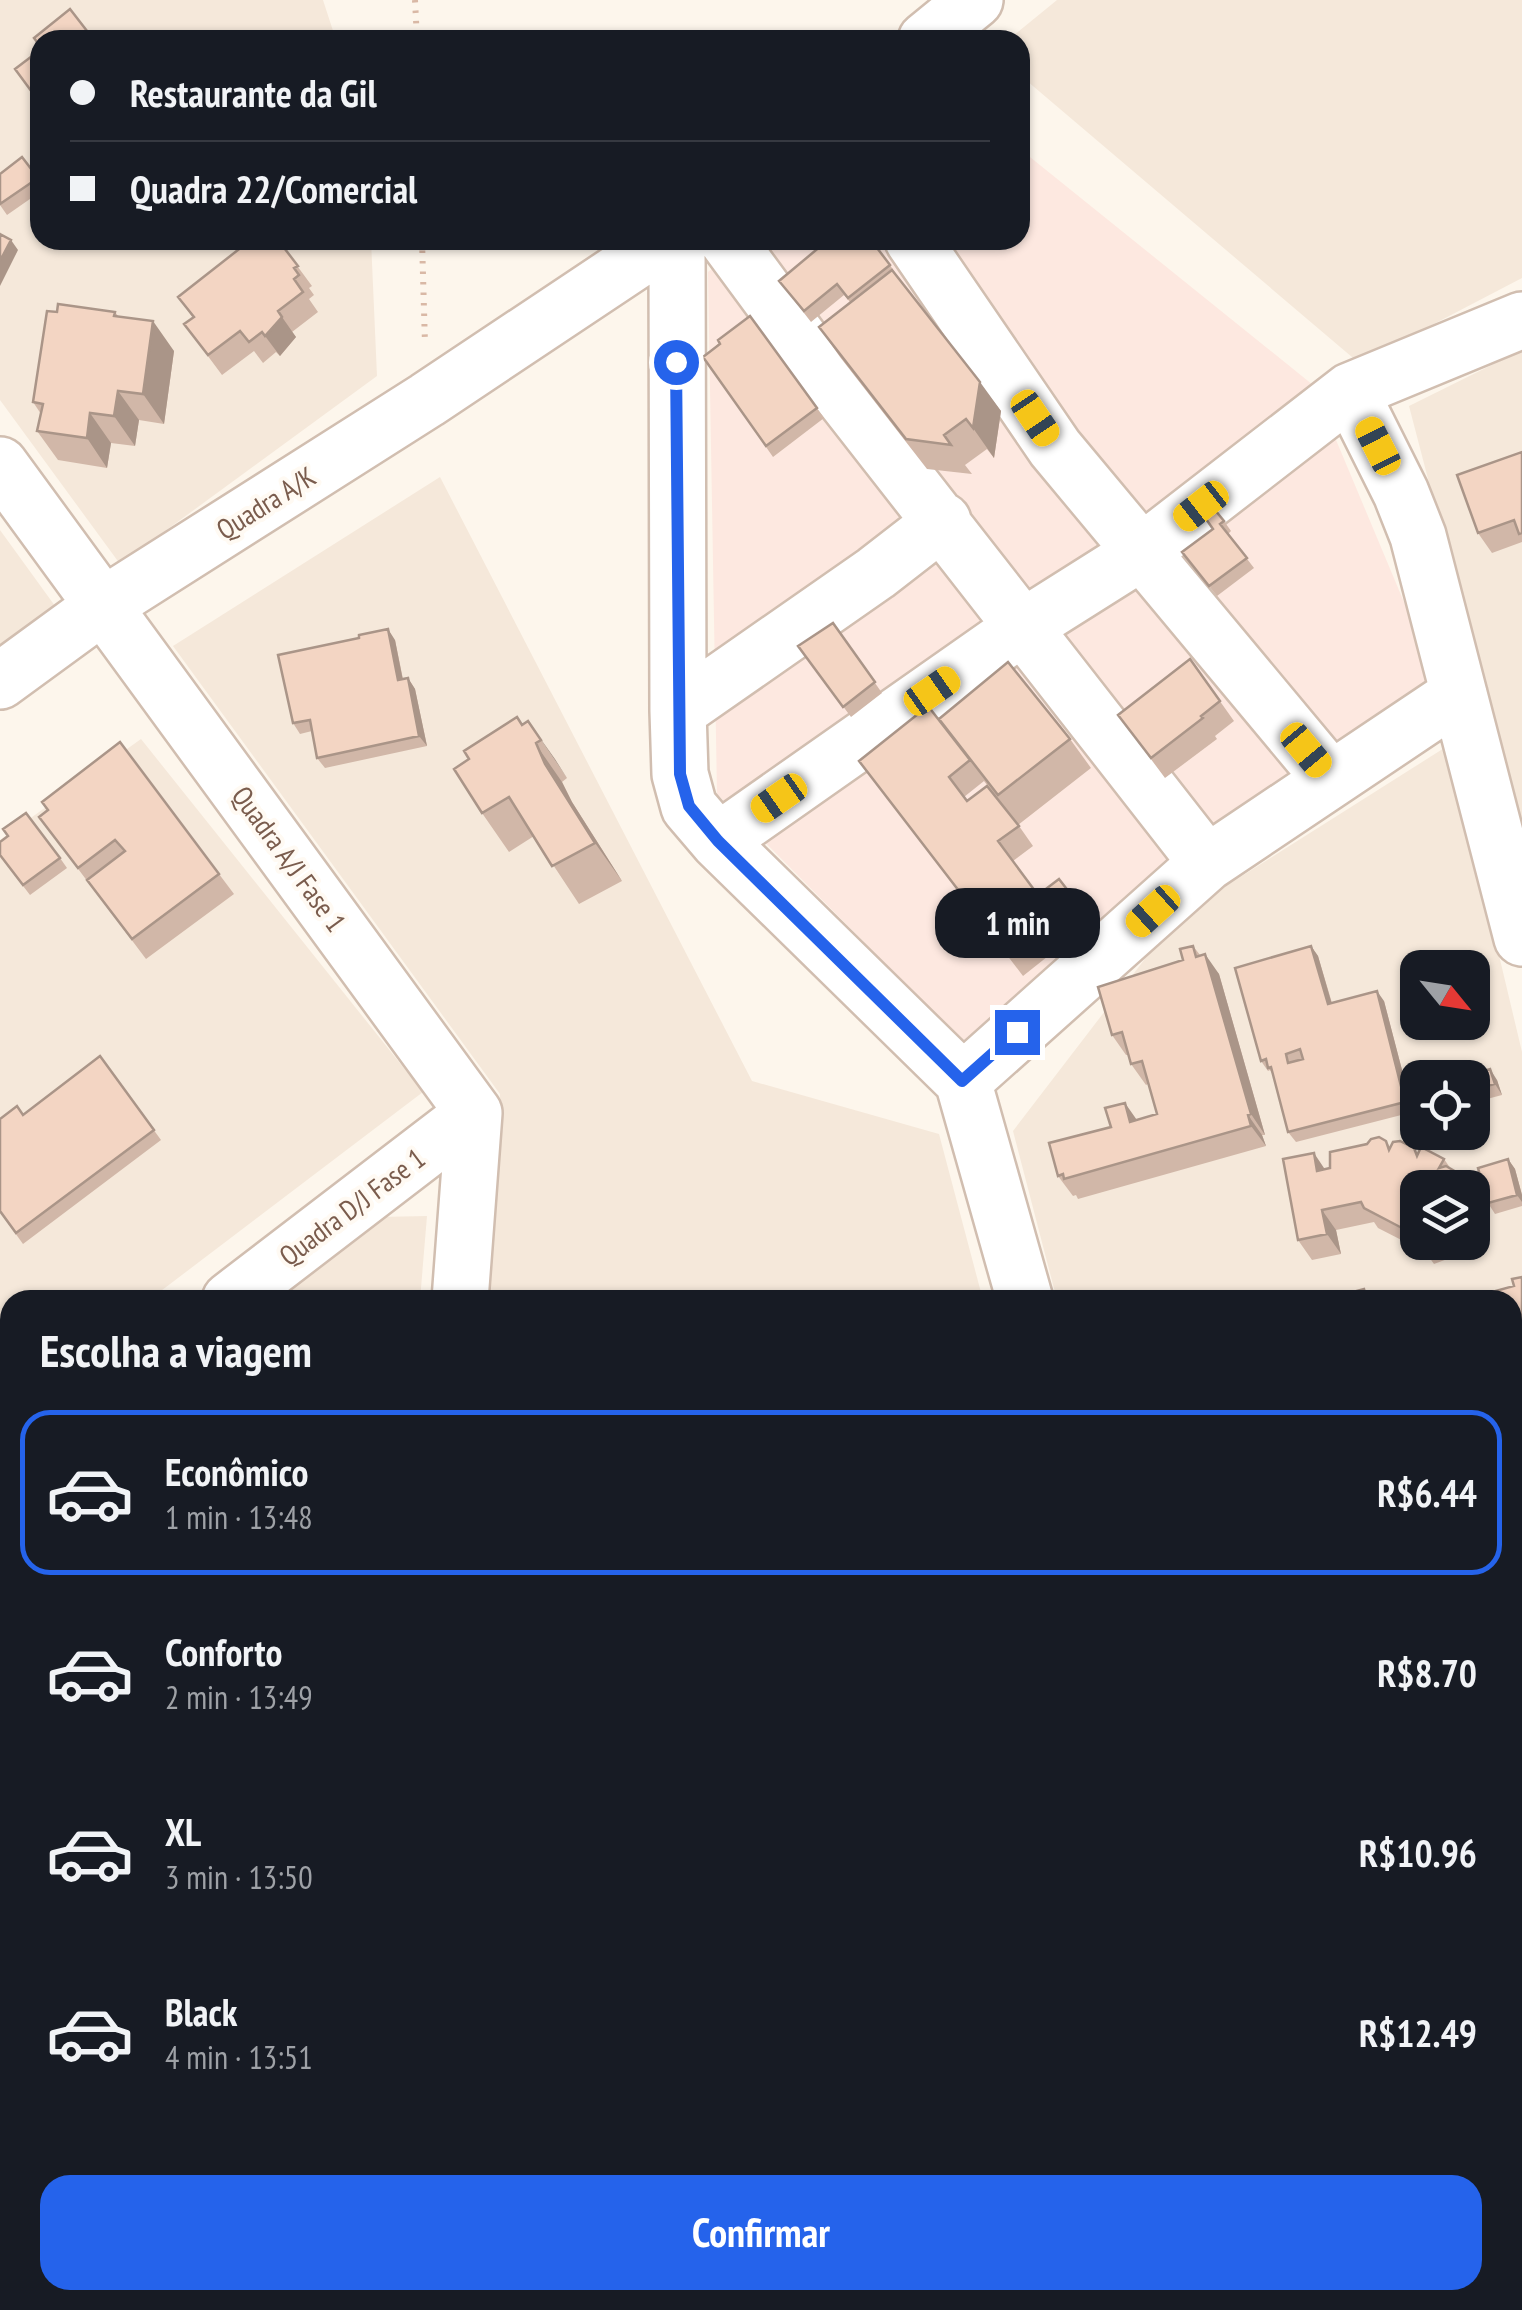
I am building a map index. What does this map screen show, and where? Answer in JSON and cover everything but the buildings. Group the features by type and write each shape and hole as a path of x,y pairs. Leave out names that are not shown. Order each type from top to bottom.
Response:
{"street":[{"path":"938,30 975,0"},
{"name":"Quadra A/K","path":"0,680 104,605 427,400 651,250"},
{"path":"677,250 678,711 680,774 689,806 718,841 962,1081 1021,1290"},
{"path":"735,250 836,388 1208,863"},
{"path":"920,250 1055,448 1330,778"},
{"path":"718,841 1024,627 1142,552 1350,392 1522,320"},
{"path":"1350,392 1418,536 1522,938"},
{"name":"Quadra A/J Fase 1","path":"0,465 474,1113"},
{"path":"678,711 943,522"},
{"path":"962,1081 1208,863 1460,694"},
{"path":"461,1290 474,1113"},
{"name":"Quadra D/J Fase 1","path":"243,1290 474,1113"}],"path":[{"path":"416,0 417,30"},
{"path":"422,250 427,400"}],"shaded area":[{"path":"0,0 323,0 333,30 30,30 30,250 371,250 377,376 120,564 0,400"},
{"path":"1057,0 1522,0 1522,278 1359,363 1030,83 1030,30 1020,30"},
{"path":"1030,157 1313,385 1440,688 1218,820 967,1046 717,794 708,272 736,250 1030,250"},
{"path":"1522,350 1522,839 1409,406"},
{"path":"440,477 752,1081 939,1134 980,1290 486,1290 500,1094 173,646"},
{"path":"0,530 63,617 0,663"},
{"path":"141,739 423,1092 162,1290 0,1290 0,840"},
{"path":"1449,745 1522,1052 1522,1290 1054,1290 1013,1131 1177,917"},
{"path":"427,1216 421,1290 287,1290 378,1217"}],"route":[{"path":"676,362 678,711 680,774 689,806 718,841 962,1081 1017,1032"}]}
